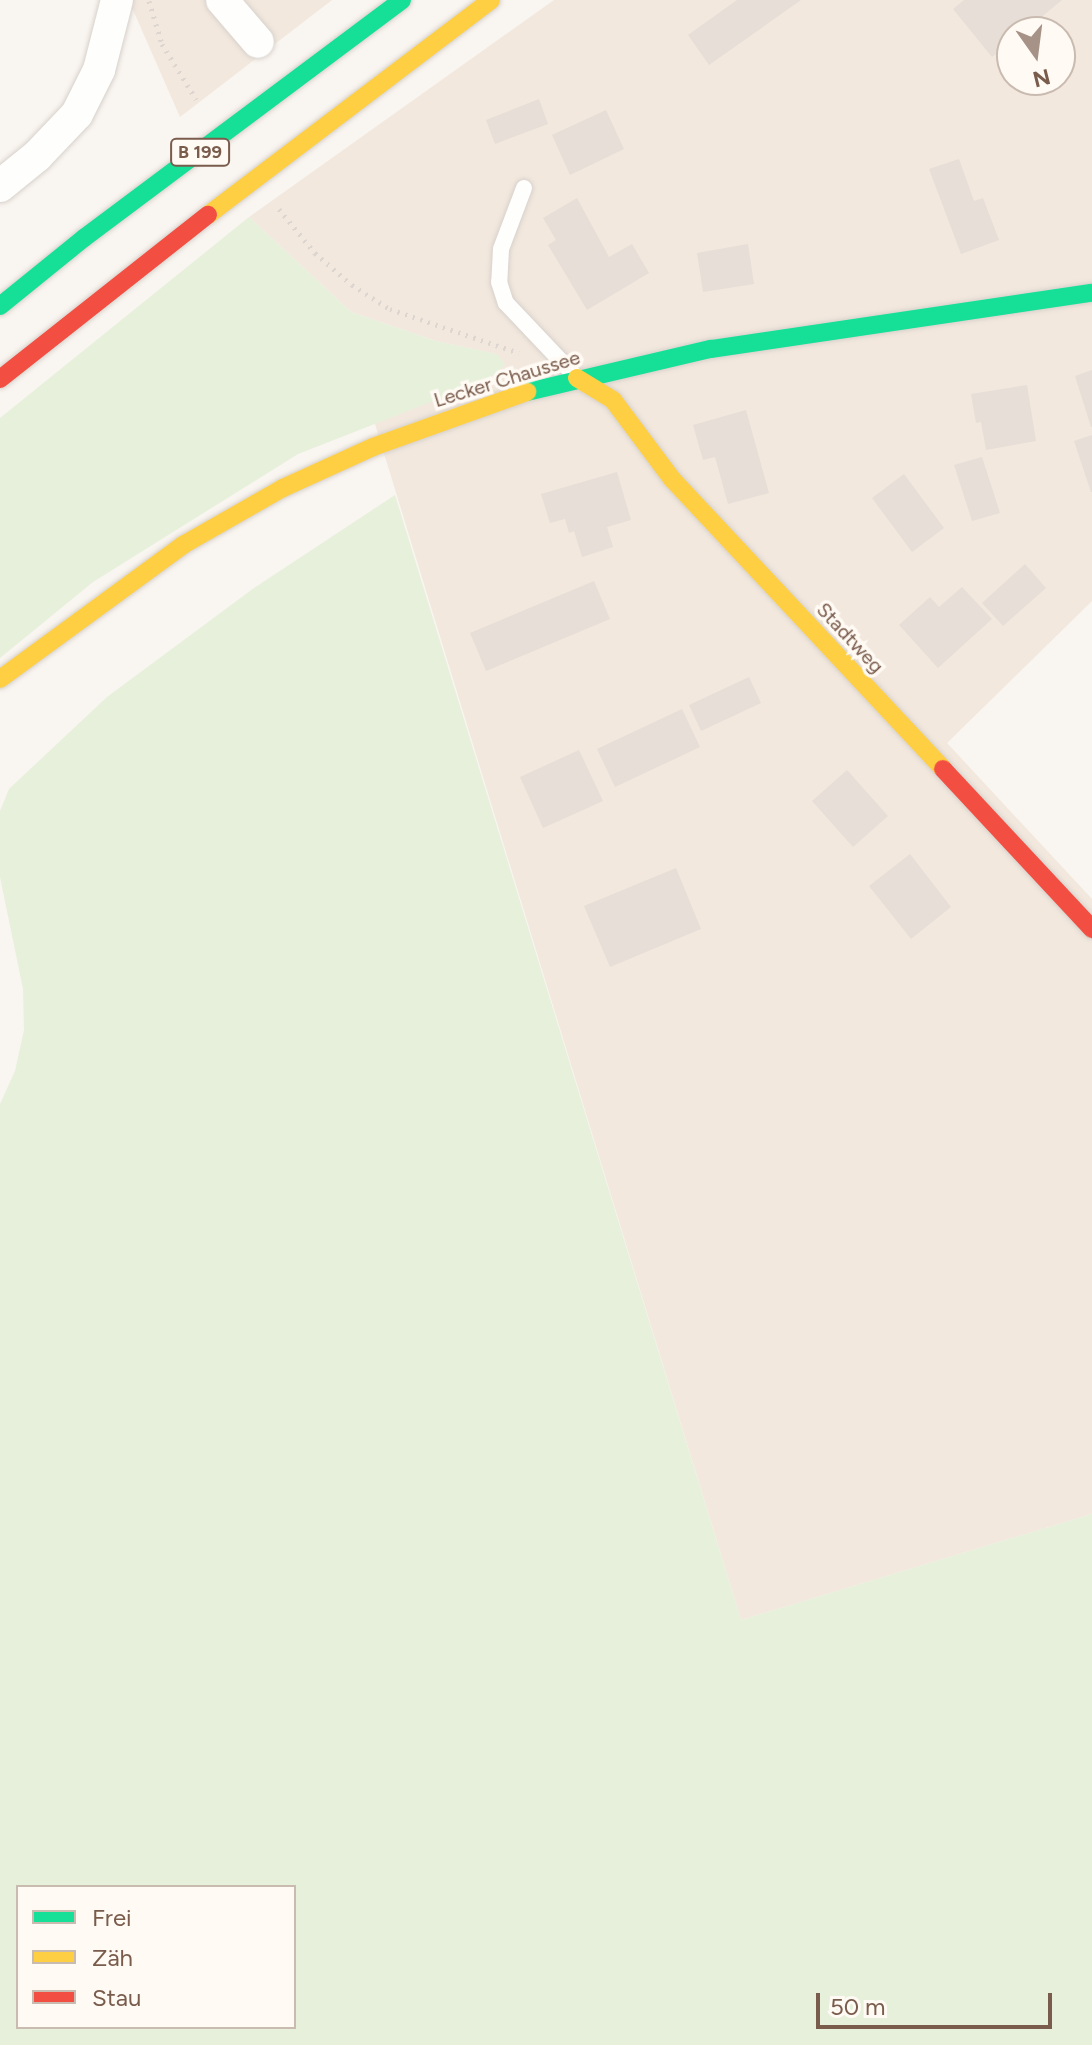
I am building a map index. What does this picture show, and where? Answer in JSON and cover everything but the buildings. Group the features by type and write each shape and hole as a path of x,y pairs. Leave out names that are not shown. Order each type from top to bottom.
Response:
{"main road":[{"name":"B 199","path":"0,306 84,238 402,0"},
{"name":"B 199","path":"0,379 298,144 491,0"},
{"name":"Lecker Chaussee","path":"0,679 183,545 283,488 373,447 524,393 577,378 711,349 1092,293"},
{"name":"Stadtweg","path":"577,378 613,400 672,479 1092,929"}],"street":[{"path":"0,186 37,156 77,114 99,70 117,0"},
{"path":"222,0 258,42"}],"lane":[{"path":"524,188 501,249 499,282 506,303 577,378"}],"path":[{"path":"149,0 162,44 196,99"},
{"path":"279,209 315,253 352,285 390,309 483,338 523,355"}],"shaded area":[{"path":"119,0 332,0 180,117 133,10"},
{"path":"554,0 1092,0 1092,601 947,743 1092,899 1092,1514 741,1620 375,424 496,354 436,341 351,312 249,217"}],"green space":[{"path":"249,217 351,312 436,341 497,354 505,364 495,377 298,454 93,582 0,658 0,418"},
{"path":"395,495 741,1620 1092,1514 1092,2045 0,2045 0,1104 15,1071 24,1030 23,989 0,877 0,811 9,789 107,697 254,588"}],"traffic: fast":[{"path":"0,306 84,238 402,0"},
{"path":"527,392 711,349 1092,293"}],"traffic: slow":[{"path":"208,215 491,0"},
{"path":"577,378 613,400 672,479 943,769"},
{"path":"0,679 183,545 283,488 373,447 527,392"}],"traffic: jam":[{"path":"0,379 208,215"},
{"path":"943,769 1092,929"}]}
